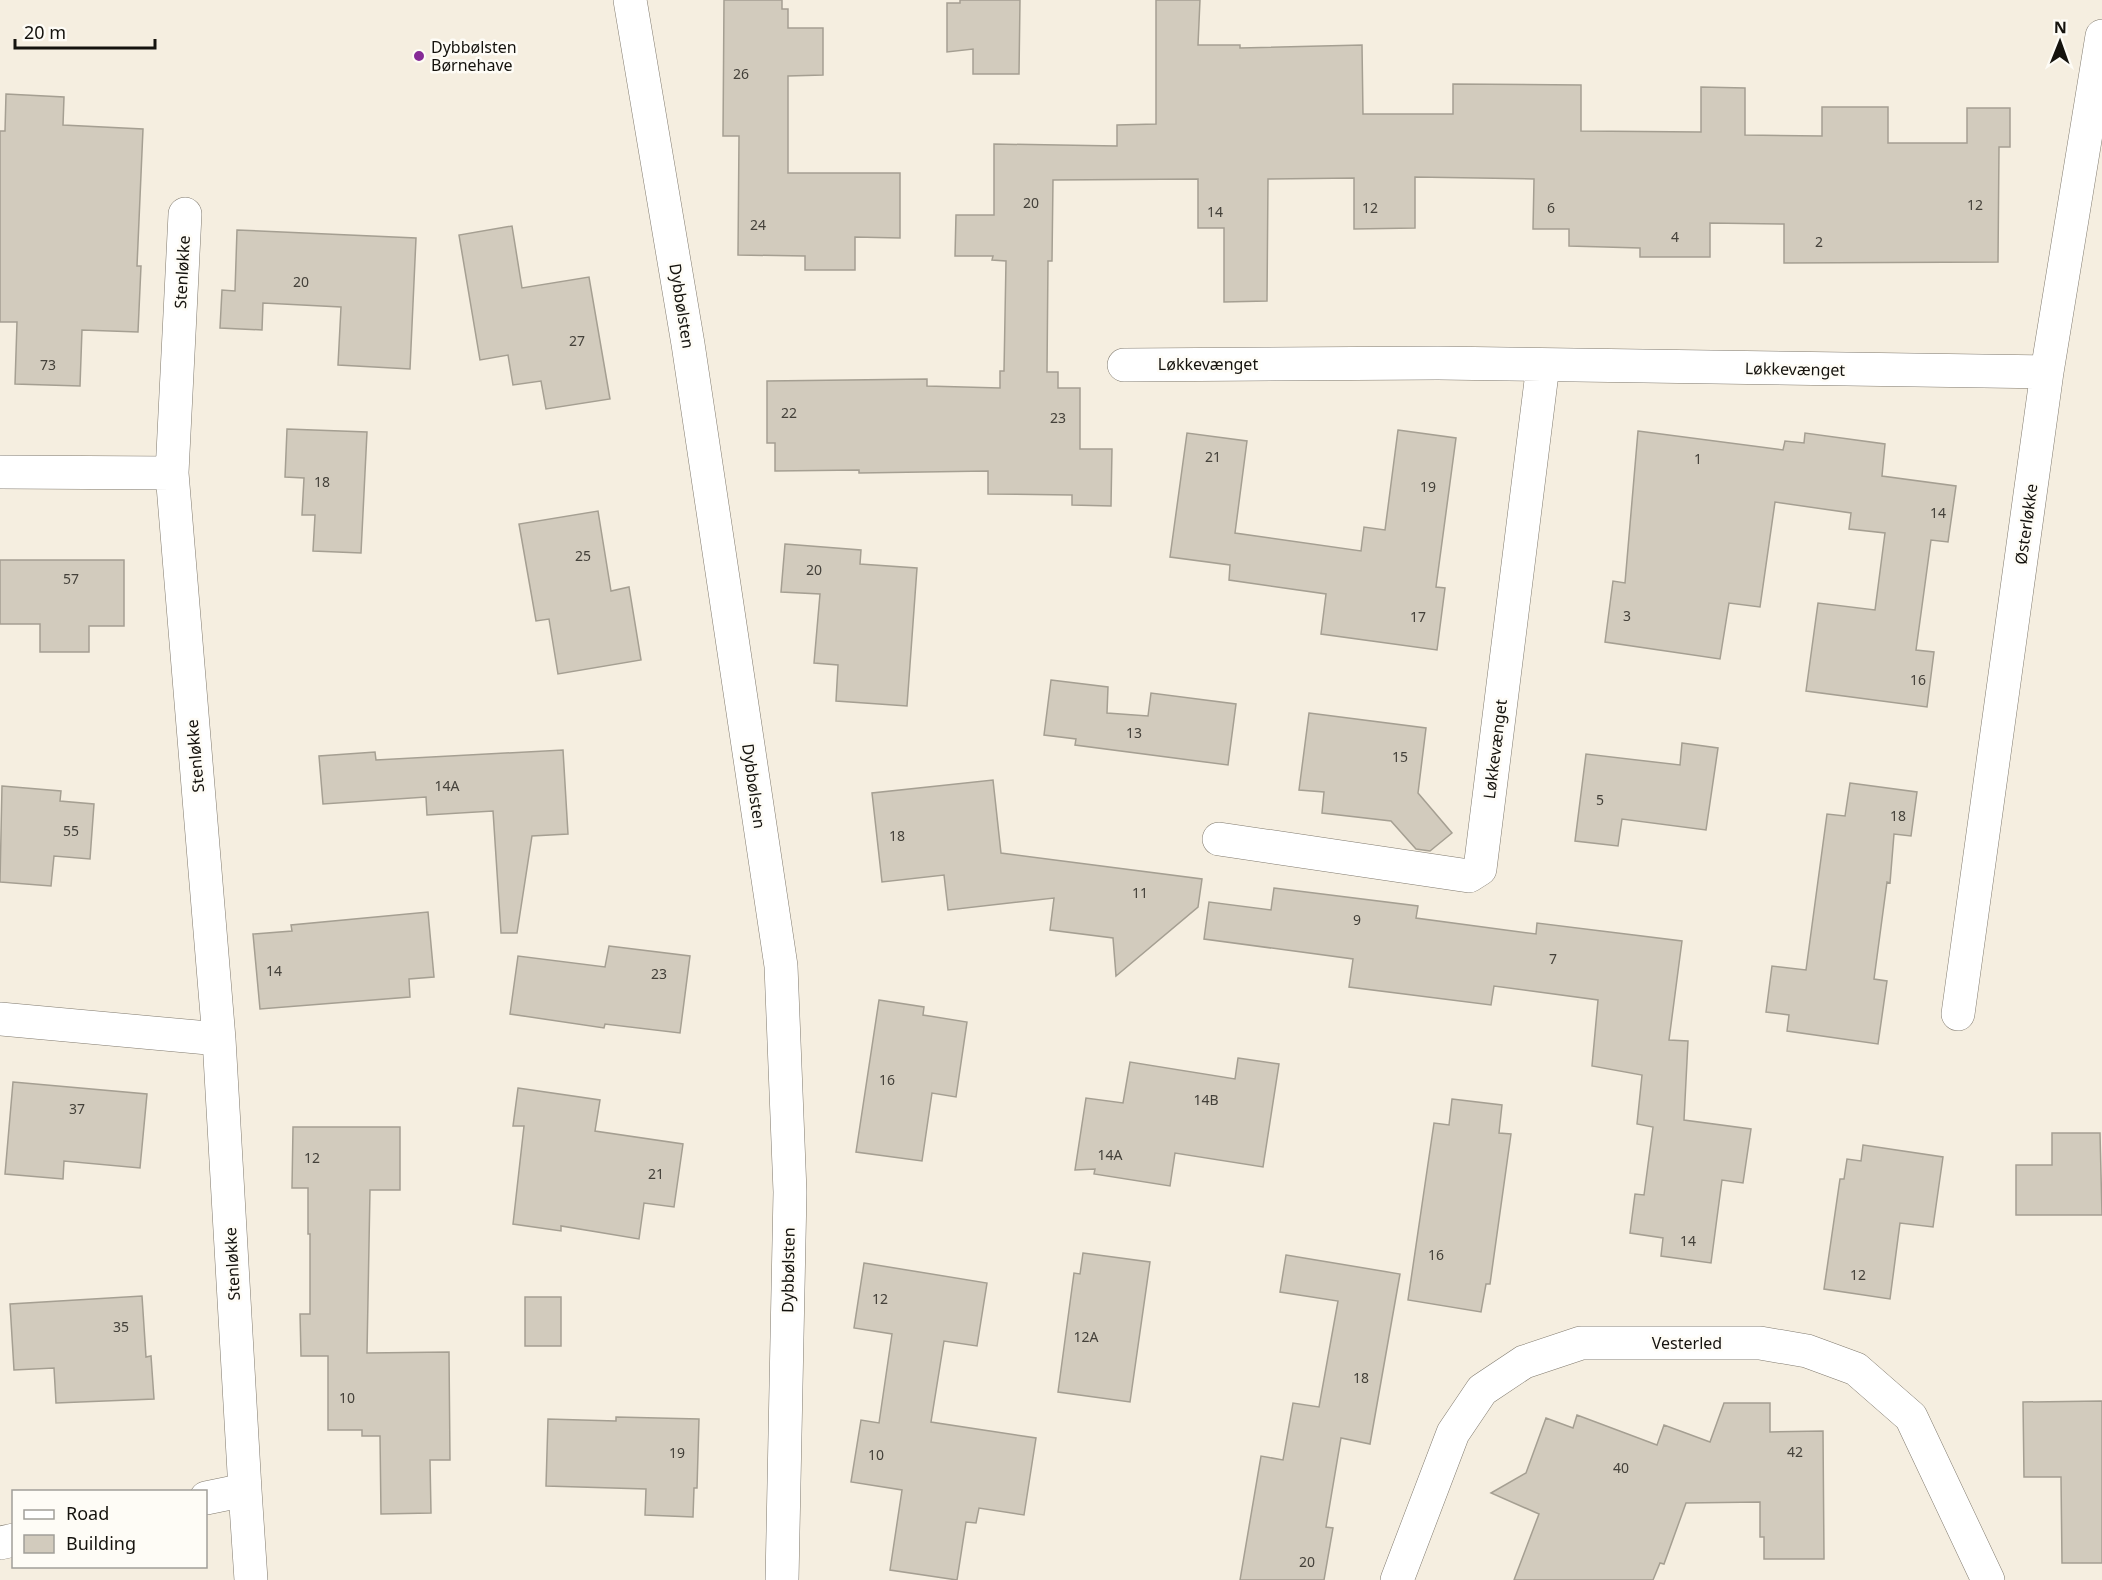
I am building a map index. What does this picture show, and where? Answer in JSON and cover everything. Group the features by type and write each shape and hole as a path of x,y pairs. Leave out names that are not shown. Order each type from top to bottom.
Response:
{"street":[{"name":"Dybbølsten","path":"630,0 688,344 781,966 790,1192 782,1580"},
{"name":"Østerløkke","path":"1958,1014 2047,372 2102,36"},
{"name":"Stenløkke","path":"185,214 172,473 219,1039 251,1580"},
{"name":"Løkkevænget","path":"1124,365 1438,363 2047,372"},
{"name":"Løkkevænget","path":"1219,839 1469,876 1480,869 1543,365"},
{"path":"0,472 172,473"},
{"path":"0,1019 219,1039"},
{"name":"Vesterled","path":"1397,1580 1453,1432 1482,1390 1524,1362 1581,1343 1760,1343 1807,1351 1856,1369 1911,1417 1988,1580"},
{"path":"207,1498 244,1490"}],"building":[{"path":"724,0 782,0 782,9 788,9 788,28 823,28 823,75 788,76 788,173 900,173 900,238 855,237 855,270 805,270 805,256 738,255 739,136 723,136"},
{"path":"960,0 1020,0 1019,74 973,74 973,49 947,52 947,3 960,3"},
{"path":"1156,0 1200,0 1198,45 1240,45 1240,48 1362,45 1363,114 1453,114 1453,84 1581,85 1581,131 1701,132 1701,87 1745,88 1745,135 1822,136 1822,107 1888,107 1888,143 1967,143 1967,108 2010,108 2010,147 1999,147 1998,262 1784,263 1784,224 1710,223 1710,257 1640,257 1640,248 1569,246 1569,229 1533,229 1534,179 1415,177 1415,228 1354,229 1354,178 1268,179 1267,301 1224,302 1224,228 1198,228 1198,179 1053,180 1052,261 1048,261 1047,372 1058,372 1058,388 1080,388 1080,449 1112,449 1111,506 1072,505 1072,495 988,494 988,471 859,473 859,470 775,471 775,443 767,443 767,381 927,379 927,386 1000,388 1000,371 1004,371 1006,261 992,260 993,256 955,256 956,215 994,215 994,144 1117,146 1117,125 1156,124"},
{"path":"6,94 64,97 63,125 143,129 137,266 141,266 138,332 82,330 80,386 15,384 17,322 0,322 0,131 5,131"},
{"path":"512,226 522,288 589,277 610,399 546,409 541,381 513,385 508,355 480,360 459,235"},
{"path":"237,230 416,238 410,369 338,365 341,307 263,303 262,330 220,328 222,290 235,291"},
{"path":"287,429 367,432 361,553 313,551 315,515 302,515 304,478 285,477"},
{"path":"1398,430 1456,438 1436,587 1445,588 1437,650 1321,634 1326,594 1229,580 1230,565 1170,557 1187,433 1247,441 1235,533 1361,551 1364,527 1385,530"},
{"path":"1638,431 1783,450 1785,441 1804,443 1805,433 1885,444 1882,476 1956,486 1948,542 1931,540 1916,650 1934,652 1927,707 1806,691 1818,603 1875,610 1885,533 1849,529 1851,513 1775,502 1760,607 1729,603 1720,659 1605,642 1613,581 1625,583"},
{"path":"598,511 611,591 629,587 641,660 558,674 549,619 536,621 519,524"},
{"path":"785,544 861,550 860,564 917,568 907,706 836,701 838,665 814,663 820,594 781,592"},
{"path":"0,560 124,560 124,626 89,626 89,652 40,652 40,624 0,624"},
{"path":"1051,680 1108,687 1107,713 1148,716 1151,693 1236,704 1228,765 1075,745 1076,739 1044,735"},
{"path":"1309,713 1426,728 1418,793 1452,833 1430,851 1416,849 1391,821 1322,813 1324,792 1299,790"},
{"path":"1682,743 1718,748 1706,830 1622,819 1618,846 1575,841 1586,754 1680,765"},
{"path":"563,750 568,834 532,836 517,933 501,933 493,811 427,815 426,797 323,804 319,756 375,752 376,760"},
{"path":"993,780 1001,853 1202,879 1198,907 1116,976 1113,938 1050,930 1054,898 948,910 944,875 882,882 872,793"},
{"path":"1850,783 1917,792 1911,836 1894,834 1890,883 1887,882 1874,979 1887,981 1878,1044 1787,1031 1789,1015 1766,1012 1772,966 1806,970 1827,814 1845,816"},
{"path":"2,786 61,791 60,801 94,804 90,859 54,856 51,886 0,882"},
{"path":"1274,888 1418,906 1416,918 1536,934 1537,923 1682,941 1669,1040 1688,1041 1684,1120 1751,1129 1743,1183 1722,1180 1711,1263 1661,1256 1663,1238 1630,1233 1635,1194 1644,1195 1653,1127 1637,1124 1642,1075 1592,1066 1598,1000 1494,986 1491,1005 1349,987 1353,959 1204,939 1209,902 1271,910"},
{"path":"428,912 434,977 409,979 410,997 260,1009 253,934 292,931 291,925"},
{"path":"609,946 690,956 680,1033 605,1024 604,1028 510,1014 518,956 605,967"},
{"path":"879,1000 924,1007 923,1015 967,1022 956,1097 932,1093 922,1161 856,1152"},
{"path":"1238,1058 1279,1064 1263,1167 1175,1153 1170,1186 1094,1174 1095,1169 1075,1170 1086,1098 1123,1103 1130,1062 1235,1079"},
{"path":"13,1082 147,1094 140,1168 64,1161 63,1179 5,1174"},
{"path":"518,1088 600,1100 595,1131 683,1144 674,1207 644,1203 639,1239 561,1226 561,1231 513,1224 524,1126 513,1126"},
{"path":"1452,1099 1502,1105 1499,1133 1511,1134 1490,1284 1486,1284 1481,1312 1408,1300 1434,1123 1449,1125"},
{"path":"293,1127 400,1127 400,1190 370,1190 367,1353 449,1352 450,1460 430,1460 431,1513 381,1514 380,1436 362,1436 362,1430 328,1430 328,1356 301,1356 300,1314 310,1314 310,1234 308,1234 308,1188 292,1188"},
{"path":"2052,1133 2100,1133 2102,1215 2016,1215 2016,1165 2052,1165"},
{"path":"1863,1145 1943,1157 1933,1227 1900,1223 1890,1299 1824,1289 1840,1179 1844,1179 1847,1159 1861,1161"},
{"path":"1083,1253 1150,1262 1130,1402 1058,1392 1074,1273 1080,1274"},
{"path":"1286,1255 1400,1274 1370,1444 1341,1438 1326,1527 1333,1528 1324,1580 1240,1580 1261,1456 1283,1460 1293,1403 1319,1407 1338,1301 1280,1292"},
{"path":"864,1263 987,1283 977,1346 944,1341 931,1422 1036,1438 1024,1515 979,1508 976,1523 966,1522 957,1580 890,1570 902,1490 851,1482 861,1420 879,1423 892,1334 854,1328"},
{"path":"142,1296 146,1357 151,1356 154,1399 56,1403 54,1368 14,1370 10,1304"},
{"path":"525,1297 561,1297 561,1346 525,1346"},
{"path":"2102,1401 2102,1563 2062,1563 2061,1477 2024,1477 2023,1402"},
{"path":"1724,1403 1770,1403 1770,1432 1823,1431 1824,1559 1764,1559 1764,1537 1760,1537 1760,1502 1686,1503 1664,1564 1660,1563 1653,1580 1514,1580 1539,1514 1491,1493 1526,1473 1546,1418 1573,1428 1577,1415 1657,1445 1664,1425 1710,1442"},
{"path":"616,1417 699,1419 697,1488 694,1488 693,1517 645,1515 646,1489 546,1486 548,1419 616,1421"}],"place":[{"name":"Dybbølsten Børnehave","path":"419,56"}]}
